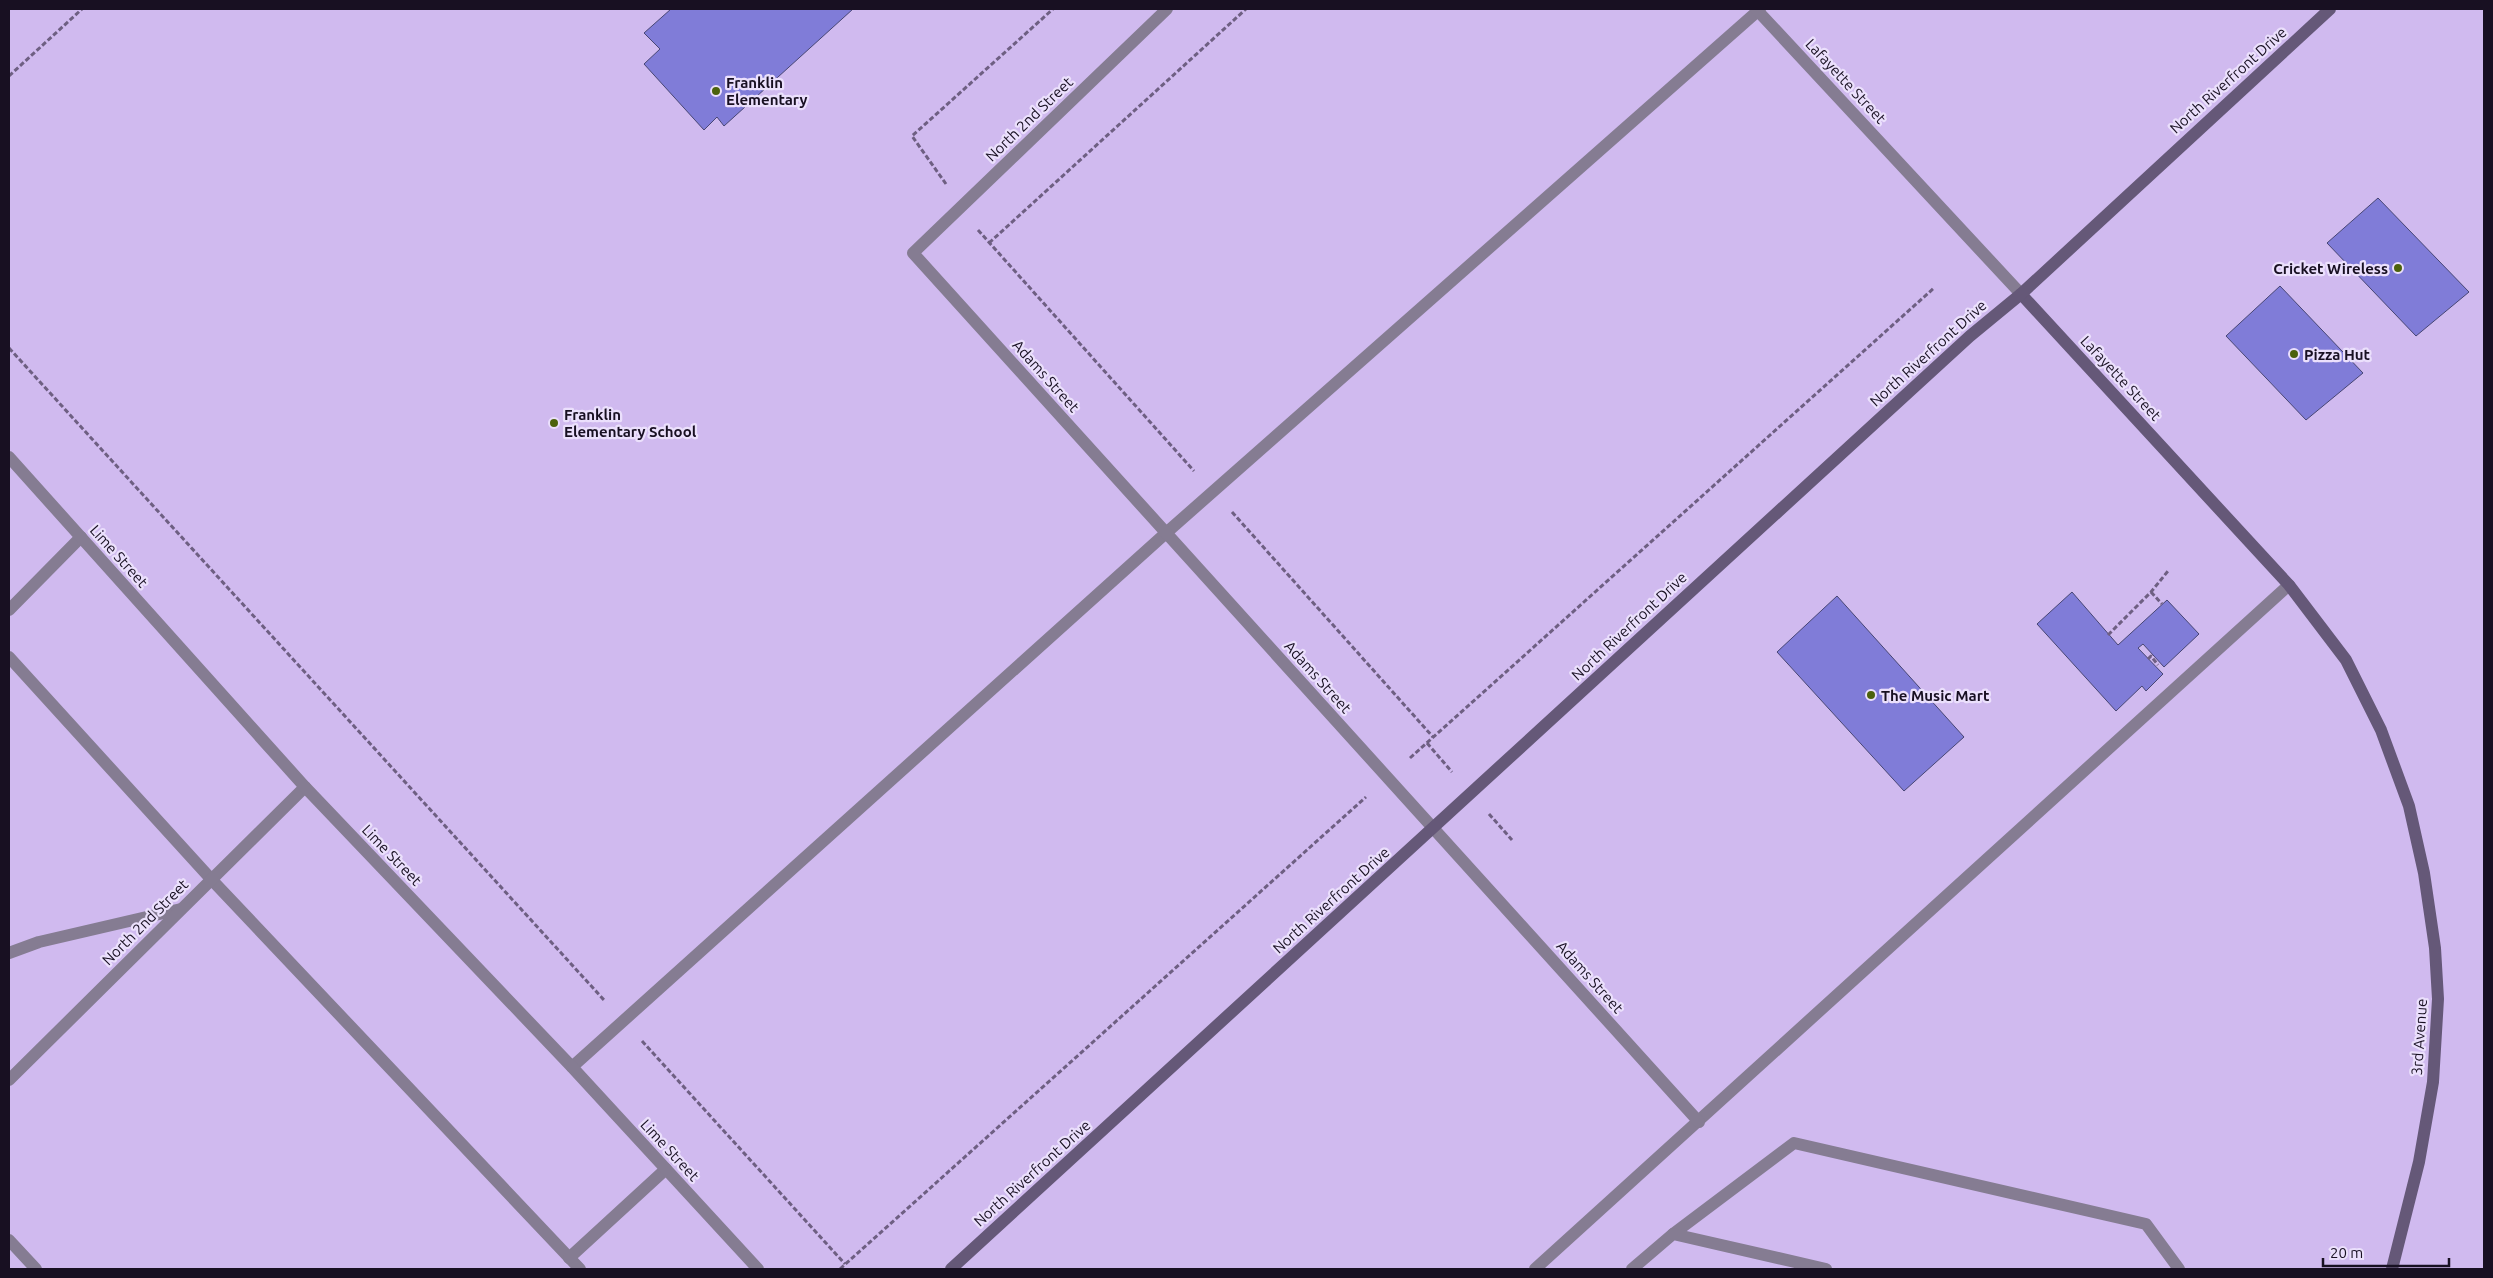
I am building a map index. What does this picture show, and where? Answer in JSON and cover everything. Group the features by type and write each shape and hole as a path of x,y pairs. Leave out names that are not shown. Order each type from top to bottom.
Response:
{"main road":[{"name":"North Riverfront Drive","path":"951,1269 1434,829 1970,336 2021,294 2067,249 2330,9"},
{"name":"Lafayette Street","path":"2021,294 2289,585 2346,660 2381,730 2409,806"},
{"name":"3rd Avenue","path":"2392,1269 2419,1162 2430,1100 2438,999 2435,948 2424,873 2409,806"}],"street":[{"name":"North 2nd Street","path":"913,253 1167,9"},
{"name":"Lafayette Street","path":"1758,9 2021,294"},
{"path":"572,1067 1166,533 1758,9"},
{"name":"Adams Street","path":"913,253 1699,1122"},
{"name":"Lime Street","path":"9,457 305,787 572,1067 758,1269"},
{"path":"9,610 81,538"},
{"path":"1535,1269 2289,585"},
{"path":"9,658 211,880 580,1269"},
{"name":"North 2nd Street","path":"9,1080 305,787"},
{"path":"9,953 39,942 181,909"},
{"path":"1632,1269 1674,1234 1794,1142 2146,1224 2179,1269"},
{"path":"569,1258 666,1170"},
{"path":"1674,1234 1826,1269"},
{"path":"9,1240 36,1269"}],"path":[{"path":"9,76 82,9"},
{"path":"1053,9 912,136 989,243 1433,737"},
{"path":"989,243 1246,9"},
{"path":"9,348 845,1264"},
{"path":"2108,635 2151,592 2168,571"},
{"path":"2151,592 2162,604"}],"building":[{"name":"Franklin Elementary","path":"671,9 853,9 724,126 717,117 704,130 644,64 660,49 644,33"},
{"name":"Cricket Wireless","path":"2378,198 2469,292 2416,336 2327,243"},
{"name":"Pizza Hut","path":"2280,286 2363,373 2306,420 2226,336"},
{"path":"2072,592 2118,645 2167,600 2199,634 2164,667 2143,644 2138,648 2163,674 2146,691 2142,686 2116,711 2037,624"},
{"name":"The Music Mart","path":"1837,596 1964,737 1904,791 1777,652"}],"place":[{"name":"Franklin Elementary","path":"716,91"},
{"name":"Cricket Wireless","path":"2398,268"},
{"name":"Pizza Hut","path":"2294,354"},
{"name":"Franklin Elementary School","path":"554,423"},
{"name":"The Music Mart","path":"1871,695"}]}
